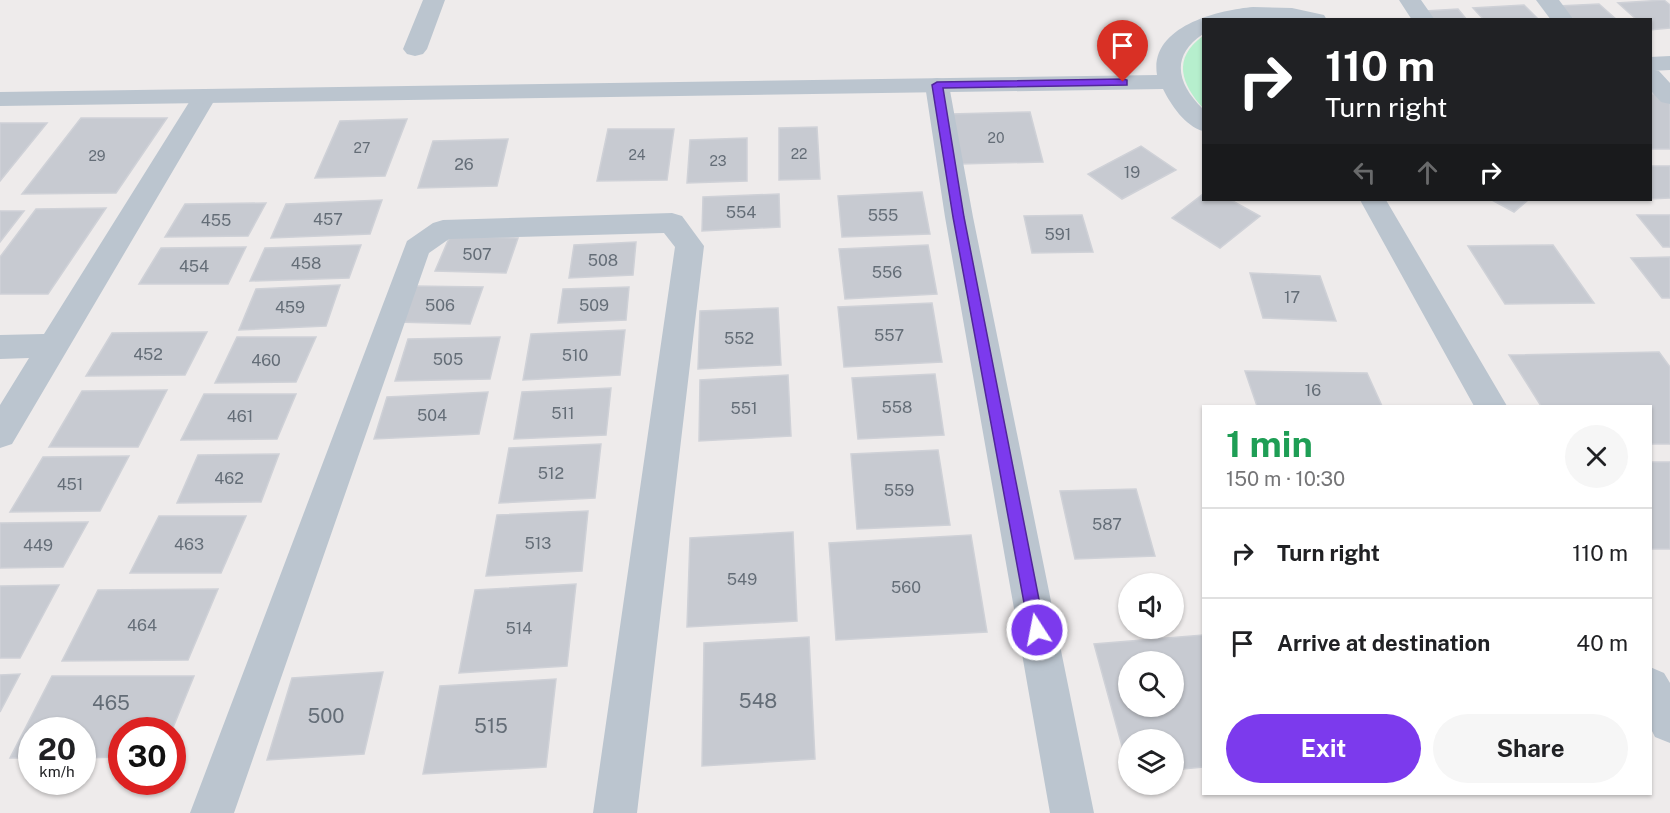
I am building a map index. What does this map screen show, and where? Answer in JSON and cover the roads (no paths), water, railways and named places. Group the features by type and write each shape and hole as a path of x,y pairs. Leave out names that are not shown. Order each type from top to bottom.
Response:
{"street":[{"path":"415,49 434,0"},
{"path":"1410,0 1423,18"},
{"path":"1546,0 1561,18"},
{"path":"1223,18 1262,7 1308,18"},
{"path":"1202,25 1177,42 1170,54 1167,67 1170,82 1177,96 1202,122"},
{"path":"1652,64 1670,63"},
{"path":"1652,78 1670,97"},
{"path":"0,99 1170,82"},
{"path":"937,85 958,217 1072,813"},
{"path":"0,434 205,96"},
{"path":"1374,201 1490,405"},
{"path":"212,813 417,249 443,230 672,223 690,246 615,813"},
{"path":"0,347 54,346"},
{"path":"1652,690 1670,722"}]}
